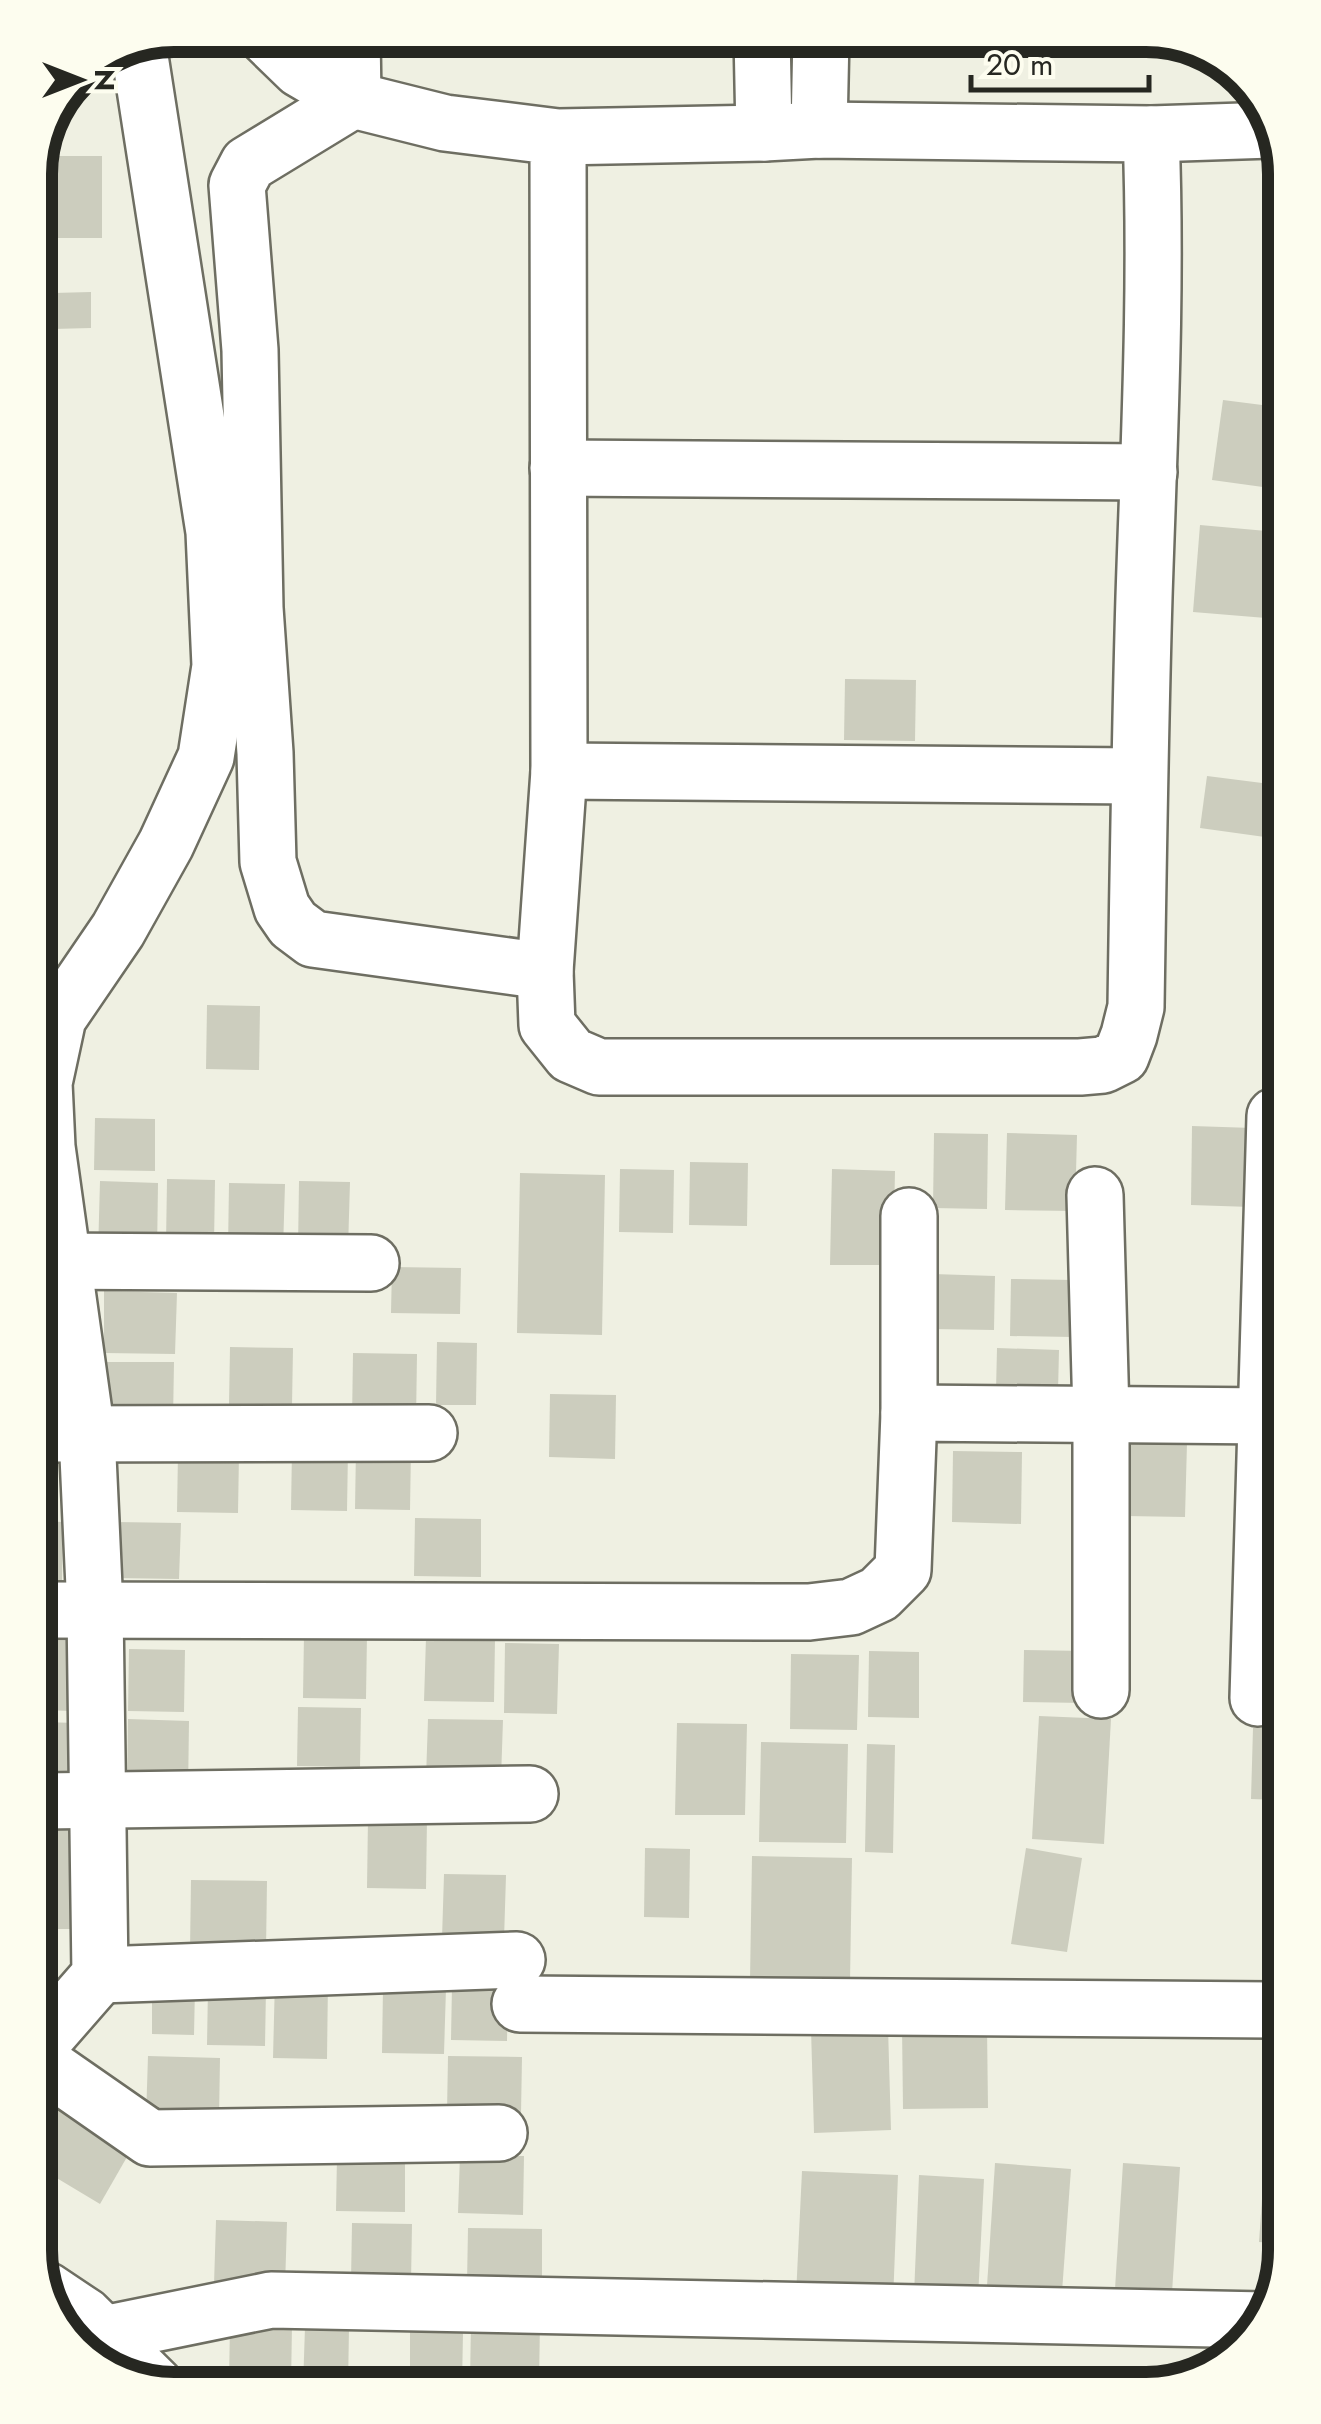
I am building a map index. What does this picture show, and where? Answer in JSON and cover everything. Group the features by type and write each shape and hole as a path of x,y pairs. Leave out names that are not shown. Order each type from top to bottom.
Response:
{"street":[{"path":"283,52 300,69 352,100 445,123 558,137 820,130 1151,134 1260,130"},
{"path":"352,52 352,100"},
{"path":"762,53 764,134"},
{"path":"820,130 821,53"},
{"path":"53,1043 58,1018 118,930 166,844 206,757 220,666 214,532 139,58"},
{"path":"352,100 248,164 237,185 250,350 254,608 265,753 268,862 282,908 293,924 314,939 545,971"},
{"path":"558,137 558,771 545,971 547,1025 571,1054 599,1067 1080,1067 1103,1065 1120,1056 1136,1008 1154,211 1151,134"},
{"path":"558,468 1149,472"},
{"path":"558,771 1139,776"},
{"path":"1095,1195 1101,1414 1101,1690"},
{"path":"69,1610 809,1612 851,1607 879,1594 903,1570 909,1413 909,1216"},
{"path":"52,1261 371,1263"},
{"path":"52,1268 64,1434 69,1610 98,1800 100,1975 52,2029"},
{"path":"909,1413 1268,1416"},
{"path":"64,1434 429,1433"},
{"path":"1258,1698 1268,1522"},
{"path":"52,1801 530,1794"},
{"path":"100,1975 519,1982 1268,2009"},
{"path":"52,2070 150,2138 499,2133"},
{"path":"104,2334 271,2300 1246,2320"},
{"path":"65,2303 85,2316 134,2364"}],"building":[{"path":"55,156 102,156 102,238 53,238"},
{"path":"91,292 91,328 53,329 53,293"},
{"path":"1223,400 1268,406 1268,488 1212,480"},
{"path":"1200,525 1268,531 1268,618 1193,612"},
{"path":"845,679 916,680 915,741 844,740"},
{"path":"1207,776 1268,784 1268,837 1200,828"},
{"path":"207,1005 260,1006 259,1070 206,1069"},
{"path":"95,1118 155,1119 155,1171 94,1170"},
{"path":"1192,1126 1253,1128 1251,1207 1191,1205"},
{"path":"934,1133 988,1134 987,1209 933,1208"},
{"path":"1007,1133 1077,1135 1075,1211 1005,1210"},
{"path":"690,1162 748,1163 747,1226 689,1225"},
{"path":"620,1169 674,1170 673,1233 619,1232"},
{"path":"832,1169 895,1171 893,1265 830,1265"},
{"path":"520,1173 605,1175 602,1335 517,1333"},
{"path":"167,1179 215,1180 214,1244 166,1243"},
{"path":"100,1181 158,1183 157,1254 98,1253"},
{"path":"299,1181 350,1182 348,1249 298,1249"},
{"path":"229,1183 285,1184 283,1250 228,1249"},
{"path":"392,1267 461,1268 460,1314 391,1313"},
{"path":"933,1274 995,1276 994,1330 932,1329"},
{"path":"1011,1279 1073,1280 1072,1337 1010,1336"},
{"path":"104,1291 177,1293 175,1354 104,1353"},
{"path":"437,1342 477,1343 476,1405 436,1405"},
{"path":"230,1347 293,1348 292,1406 229,1405"},
{"path":"997,1348 1059,1350 1058,1392 996,1391"},
{"path":"353,1353 417,1354 416,1422 352,1421"},
{"path":"52,1357 56,1357 52,1430"},
{"path":"105,1362 174,1362 173,1421 104,1419"},
{"path":"550,1394 616,1395 615,1459 549,1457"},
{"path":"1128,1443 1187,1443 1185,1517 1126,1516"},
{"path":"356,1447 411,1448 410,1510 355,1509"},
{"path":"292,1449 348,1450 347,1511 291,1510"},
{"path":"953,1451 1022,1452 1021,1524 952,1522"},
{"path":"178,1453 239,1454 238,1513 177,1512"},
{"path":"415,1518 481,1519 481,1577 414,1576"},
{"path":"52,1521 63,1522 62,1581 52,1581"},
{"path":"116,1522 181,1523 179,1579 115,1578"},
{"path":"304,1633 367,1634 366,1699 303,1698"},
{"path":"426,1637 495,1638 494,1702 424,1701"},
{"path":"52,1640 73,1640 72,1711 52,1710"},
{"path":"505,1643 559,1644 557,1714 504,1713"},
{"path":"129,1649 185,1650 184,1712 128,1711"},
{"path":"1024,1650 1085,1651 1084,1703 1023,1702"},
{"path":"869,1651 919,1652 919,1718 868,1717"},
{"path":"791,1654 859,1655 857,1730 790,1729"},
{"path":"298,1707 361,1708 360,1767 297,1766"},
{"path":"1039,1716 1111,1719 1104,1844 1032,1839"},
{"path":"128,1719 189,1721 188,1795 127,1794"},
{"path":"428,1719 503,1720 501,1779 426,1778"},
{"path":"52,1722 76,1723 75,1779 52,1778"},
{"path":"677,1723 747,1724 745,1815 675,1815"},
{"path":"1253,1728 1268,1728 1268,1800 1251,1799"},
{"path":"761,1742 848,1744 846,1843 759,1842"},
{"path":"867,1744 895,1745 893,1853 865,1852"},
{"path":"52,1812 85,1813 82,1929 52,1929"},
{"path":"368,1817 427,1818 426,1889 367,1888"},
{"path":"645,1848 690,1849 689,1918 644,1917"},
{"path":"1026,1848 1082,1858 1067,1952 1011,1944"},
{"path":"752,1856 852,1858 850,1982 750,1980"},
{"path":"444,1874 506,1875 504,1940 442,1939"},
{"path":"191,1880 267,1881 266,1951 190,1950"},
{"path":"275,1979 328,1980 327,2059 273,2058"},
{"path":"452,1985 508,1986 507,2041 451,2040"},
{"path":"208,1987 266,1988 265,2046 207,2045"},
{"path":"383,1987 446,1988 444,2054 382,2053"},
{"path":"152,1988 195,1988 194,2035 152,2034"},
{"path":"902,2026 987,2026 988,2108 903,2109"},
{"path":"888,2027 891,2130 814,2133 811,2029"},
{"path":"148,2056 220,2058 219,2119 146,2118"},
{"path":"448,2056 522,2057 521,2114 447,2112"},
{"path":"52,2094 135,2143 100,2204 52,2175"},
{"path":"337,2155 405,2156 405,2212 336,2211"},
{"path":"460,2155 524,2156 523,2215 458,2213"},
{"path":"995,2163 1071,2169 1062,2292 987,2286"},
{"path":"1123,2163 1180,2167 1171,2309 1114,2305"},
{"path":"802,2171 898,2175 893,2301 796,2296"},
{"path":"1264,2171 1268,2171 1268,2243 1259,2242"},
{"path":"919,2175 984,2179 978,2298 914,2295"},
{"path":"216,2220 287,2222 285,2286 214,2285"},
{"path":"352,2223 412,2224 411,2283 351,2281"},
{"path":"468,2228 542,2229 542,2284 467,2283"},
{"path":"471,2322 540,2323 539,2371 470,2371"},
{"path":"230,2324 292,2325 291,2371 229,2371"},
{"path":"305,2327 349,2328 348,2371 304,2371"},
{"path":"410,2330 463,2332 462,2371 410,2371"}]}
